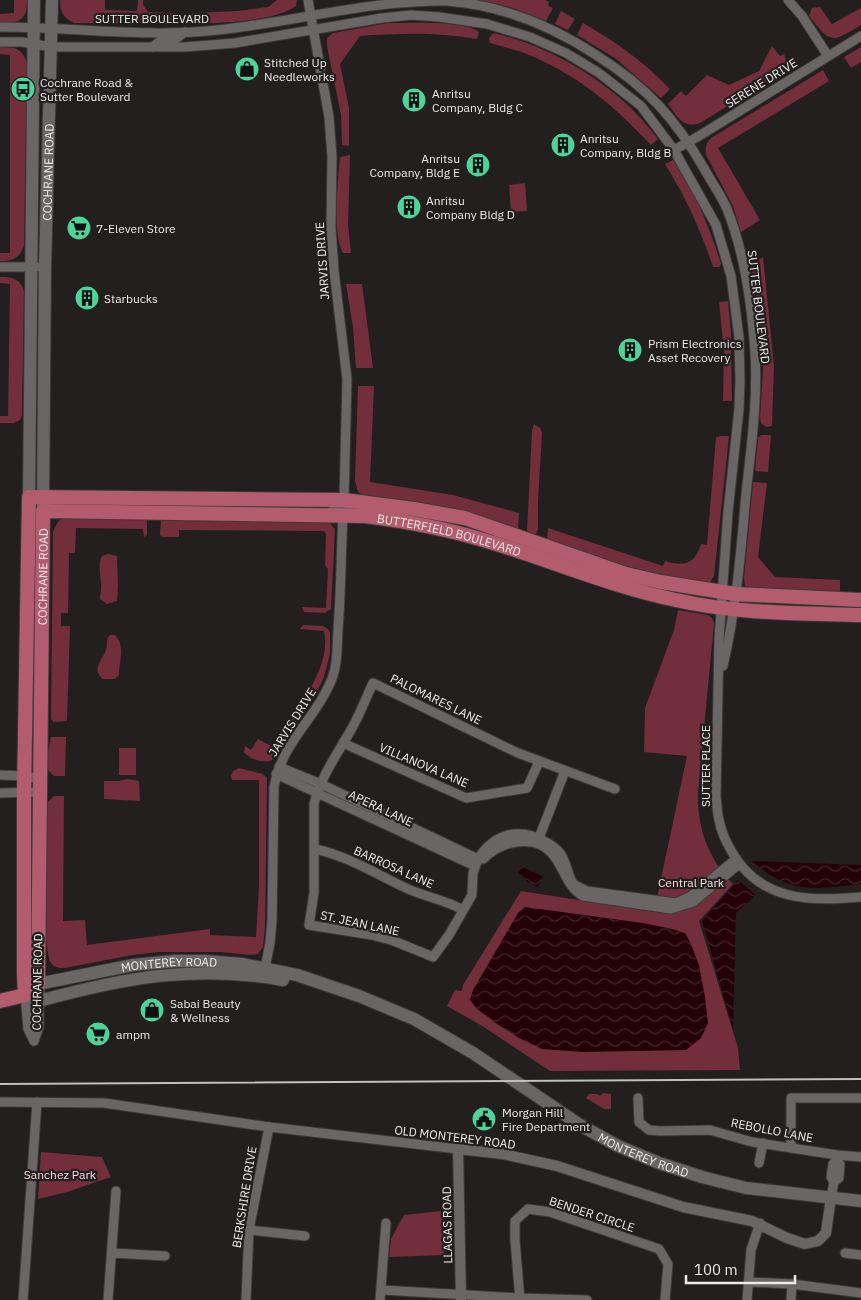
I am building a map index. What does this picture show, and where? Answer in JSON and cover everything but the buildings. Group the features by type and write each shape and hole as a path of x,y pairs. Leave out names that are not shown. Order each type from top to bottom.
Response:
{"main road":[{"name":"COCHRANE ROAD","path":"25,994 24,794 34,0"},
{"name":"COCHRANE ROAD","path":"39,1000 46,268 52,0"},
{"name":"BUTTERFIELD BOULEVARD","path":"29,498 43,504 343,515 409,522 482,539 616,584 676,600 727,608 861,615"},
{"name":"BUTTERFIELD BOULEVARD","path":"28,512 43,504 344,500 464,518 626,574 661,582 729,593 861,600"},
{"name":"MONTEREY ROAD","path":"0,1001 25,994 38,984 102,970 156,962 206,961 265,968 297,975 377,1002 433,1029 473,1053 580,1125 606,1140 645,1157 679,1170 723,1183 771,1191 861,1201"},
{"name":"MONTEREY ROAD","path":"39,1000 124,980 158,975 189,973 241,974 295,982 315,982"},
{"path":"25,994 39,1000"}],"street":[{"name":"JARVIS DRIVE","path":"308,0 329,116 332,156 331,228 346,379 344,500"},
{"path":"788,0 802,16 828,56"},
{"name":"SUTTER BOULEVARD","path":"0,27 125,32 185,32 214,30 310,16 370,5 419,1 467,4 511,14 571,39 606,61 641,87 676,123 689,142 726,206 742,260 755,355 753,430 729,593"},
{"name":"SUTTER BOULEVARD","path":"0,42 22,42 52,47 185,47 235,43 382,18 411,15 439,17 487,24 530,37 566,53 619,88 641,106 674,150 716,225 731,276 739,337 740,381 729,593"},
{"path":"185,47 189,39 209,37 214,30"},
{"path":"153,47 160,41 174,40 185,32"},
{"name":"SERENE DRIVE","path":"674,150 861,36"},
{"path":"0,267 46,268"},
{"path":"328,515 344,500"},
{"path":"343,515 348,509 364,503"},
{"name":"JARVIS DRIVE","path":"265,968 272,931 274,787 278,770 286,751 318,703 334,674 343,515"},
{"name":"SUTTER PLACE","path":"729,593 719,681 716,797 719,820 724,836 738,862 754,878 770,889 787,895 819,899 861,897"},
{"name":"SUTTER PLACE","path":"719,681 729,638 727,608 729,593"},
{"name":"PALOMARES LANE","path":"319,788 373,683 539,762 614,789"},
{"name":"VILLANOVA LANE","path":"343,743 466,798 528,788 539,762"},
{"name":"APERA LANE","path":"278,770 476,862"},
{"path":"538,841 565,771"},
{"path":"0,775 25,776 40,786 24,794 0,794"},
{"name":"ST. JEAN LANE","path":"319,788 314,804 314,892 310,925 372,935 394,941 433,957 450,935 472,895 473,873 476,862"},
{"path":"476,862 502,846 515,842 538,841 558,850 567,864 572,884 588,891 676,903 691,896 738,862"},
{"name":"BARROSA LANE","path":"315,849 331,853 410,890 456,905 463,910"},
{"name":"COCHRANE ROAD","path":"25,994 28,1029 34,1041 39,1027 39,1000"},
{"name":"REBOLLO LANE","path":"638,1098 640,1122 649,1130 710,1130 763,1144 836,1158 861,1157"},
{"path":"791,1148 792,1098 861,1098"},
{"name":"OLD MONTEREY ROAD","path":"0,1102 104,1103 269,1127 503,1154 557,1166 683,1206 760,1223 797,1242 811,1244 823,1237 828,1227 831,1198"},
{"path":"23,1300 37,1102"},
{"name":"BERKSHIRE DRIVE","path":"246,1300 249,1230 269,1127"},
{"path":"759,1163 763,1144"},
{"name":"LLAGAS ROAD","path":"458,1149 461,1298"},
{"path":"831,1198 834,1182 839,1178 840,1164 836,1158"},
{"path":"108,1300 116,1191"},
{"name":"BENDER CIRCLE","path":"520,1299 515,1220 528,1209 550,1212 659,1249 668,1264 665,1300"},
{"path":"380,1300 386,1223"},
{"path":"747,1300 753,1241 760,1223"},
{"path":"249,1230 305,1236"},
{"path":"112,1253 165,1256"},
{"path":"845,1253 861,1255"},
{"path":"749,1282 792,1284 861,1294"},
{"path":"791,1300 792,1284"},
{"path":"382,1290 461,1298 586,1300"}],"green space":[{"path":"14,0 27,0 27,7 23,17 17,21 0,23 0,14 14,13"},
{"path":"60,0 105,0 105,10 137,11 138,0 143,0 143,5 148,12 180,13 179,20 176,23 169,24 74,23 63,14"},
{"path":"277,0 297,0 296,6 262,18 196,24 192,20 192,13 238,11 268,7"},
{"path":"479,0 545,0 549,2 548,6 553,8 546,21 513,8"},
{"path":"820,7 832,24 861,8 861,25 837,37 827,36 809,16 812,8"},
{"path":"561,11 575,19 568,30 555,24"},
{"path":"388,23 449,24 472,28 479,32 477,39 418,34 360,36 340,64 349,108 349,146 342,145 341,115 327,38 333,33"},
{"path":"583,23 629,53 670,89 661,98 615,58 577,35"},
{"path":"493,33 512,38 550,53 586,73 603,84 633,110 658,139 651,145 611,106 568,75 534,57 490,43 489,38"},
{"path":"772,46 780,56 784,54 789,68 700,123 689,124 681,121 668,104 681,91 686,96 707,75 729,85 759,71"},
{"path":"0,47 17,49 23,54 27,63 24,245 15,258 0,261 0,253 10,253 10,55 0,54"},
{"path":"861,47 861,62 851,68 844,57"},
{"path":"823,70 829,81 718,148 760,220 741,232 733,206 706,155 707,143 711,138"},
{"path":"350,155 348,225 351,253 343,253 337,221 338,179 340,157"},
{"path":"673,160 684,175 702,212 721,264 719,267 713,267 692,214 665,164"},
{"path":"525,183 527,211 511,212 509,185"},
{"path":"763,257 774,366 772,426 766,427 761,423 760,417 763,370 759,315 752,269 752,264"},
{"path":"0,277 16,280 21,284 24,292 22,415 20,420 14,423 0,423 0,416 8,416 10,284 0,283"},
{"path":"346,284 362,284 373,368 356,368 353,327"},
{"path":"728,301 731,333 732,401 723,401 724,351 719,302"},
{"path":"358,386 374,386 370,482 453,495 519,513 518,530 366,497 358,492 355,481"},
{"path":"534,424 540,428 542,433 538,529 536,534 530,535 527,531 532,431"},
{"path":"761,435 771,435 768,472 755,471 758,438"},
{"path":"729,436 714,576 705,586 648,575 547,541 548,528 663,566 665,561 683,564 692,560 699,551 701,544 707,545 716,437"},
{"path":"753,482 767,483 758,557 775,577 840,580 840,595 753,590 745,586 744,578"},
{"path":"65,517 146,519 147,535 144,537 143,529 76,528 75,553 69,553 68,613 61,613 61,626 70,626 67,721 54,722 51,719 53,532 59,521"},
{"path":"161,520 327,520 335,529 331,609 325,613 304,612 302,607 326,608 328,569 325,565 326,534 324,531 179,530 179,537 163,537 160,535"},
{"path":"108,554 117,556 118,587 117,601 107,604 100,599 100,566 102,556"},
{"name":"Central Park","path":"678,610 708,615 714,623 698,805 706,842 717,864 733,884 699,921 738,1048 740,1070 550,1071 484,1027 447,1006 455,990 462,991 463,985 521,891 654,912 687,756 644,752 645,708 674,630"},
{"path":"303,625 323,626 330,633 330,654 324,677 315,695 272,760 257,760 249,757 244,752 245,746 251,750 258,739 271,746 308,692 322,661 325,646 324,631 300,629"},
{"path":"110,635 115,635 120,644 119,675 115,679 103,679 98,672 98,665 106,650"},
{"path":"51,737 66,737 65,776 54,776 48,770 48,752"},
{"path":"119,748 136,748 136,775 119,775"},
{"path":"239,768 263,774 267,778 265,926 263,947 258,954 160,952 132,955 65,968 53,965 48,953 46,936 45,889 47,808 48,802 54,796 64,796 63,921 85,920 87,945 210,929 210,935 256,937 259,886 259,780 232,780 233,771"},
{"path":"127,779 139,781 140,801 104,799 104,781"},
{"path":"603,1093 611,1094 611,1109 604,1109 586,1098 589,1094 600,1096"},
{"name":"Sanchez Park","path":"41,1152 102,1157 111,1177 67,1192 38,1199"},
{"path":"442,1211 444,1255 389,1257 391,1239 404,1215"}],"water":[{"path":"752,861 861,865 861,884 816,888 791,885 778,880"},
{"path":"521,866 544,877 538,887 527,882 518,873"},
{"path":"738,880 756,895 736,913 733,1030 702,921"},
{"path":"525,907 643,923 685,933 699,965 705,997 708,1023 701,1038 686,1050 583,1052 542,1049 519,1038 497,1024 477,1009 470,1000 473,990 518,913"}],"railway":[{"path":"0,1084 861,1079"}],"place":[{"name":"Stitched Up Needleworks","path":"247,69"},
{"name":"Cochrane Road & Sutter Boulevard","path":"23,89"},
{"name":"Anritsu Company, Bldg C","path":"414,100"},
{"name":"Anritsu Company, Bldg B","path":"563,145"},
{"name":"Anritsu Company, Bldg E","path":"478,165"},
{"name":"Anritsu Company Bldg D","path":"409,207"},
{"name":"7-Eleven Store","path":"79,228"},
{"name":"Starbucks","path":"87,298"},
{"name":"Prism Electronics Asset Recovery","path":"630,350"},
{"name":"Sabai Beauty & Wellness","path":"152,1010"},
{"name":"ampm","path":"98,1034"},
{"name":"Morgan Hill Fire Department","path":"484,1119"}]}
